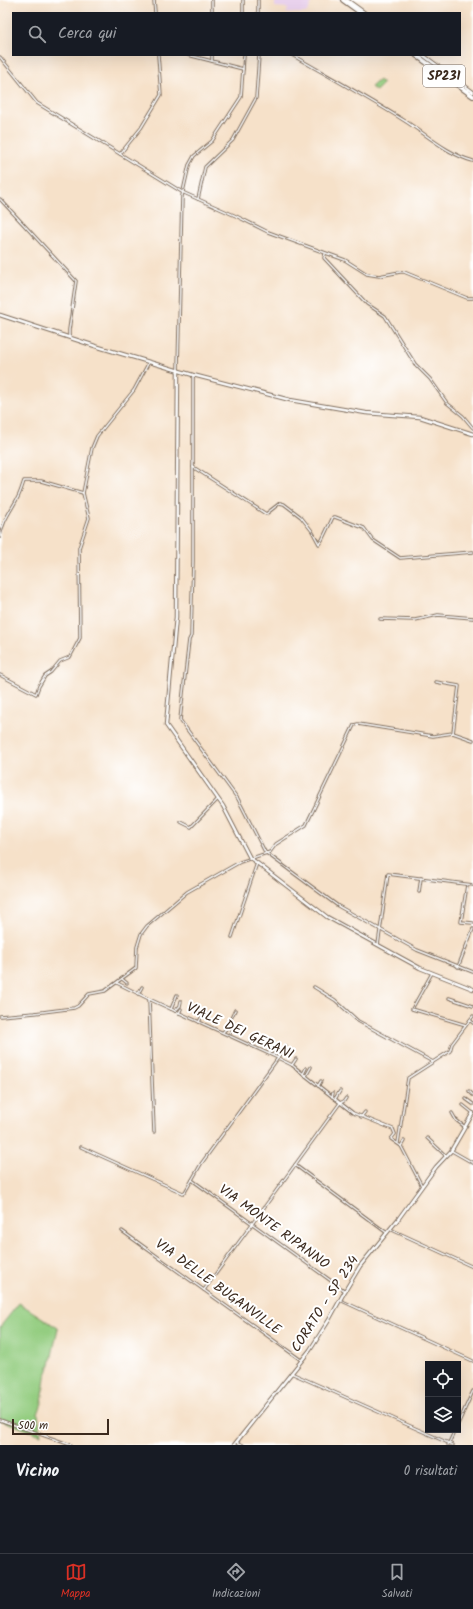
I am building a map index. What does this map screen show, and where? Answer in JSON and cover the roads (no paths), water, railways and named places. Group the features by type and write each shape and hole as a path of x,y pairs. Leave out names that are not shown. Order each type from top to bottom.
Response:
{"highway":[{"path":"339,0 357,12"},
{"path":"343,0 360,12"},
{"name":"SP231","path":"417,56 473,94"},
{"name":"SP231","path":"421,56 473,94"}],"main road":[{"path":"347,0 364,12"},
{"path":"424,56 473,94"},
{"path":"0,315 193,375 307,403 366,413 428,419 473,434"},
{"path":"178,370 176,617 166,726 218,799 250,858 327,917 432,973 473,989"},
{"name":"CORATO - SP 234","path":"234,1445 320,1336 344,1291 360,1266 387,1233 436,1167 451,1151 473,1113"}],"street":[{"path":"154,0 155,12"},
{"path":"212,0 212,12"},
{"path":"243,0 243,12"},
{"path":"258,0 258,12"},
{"path":"120,154 141,128 161,95 158,56"},
{"path":"191,56 243,69"},
{"path":"212,56 212,62"},
{"path":"178,370 182,196 189,164 194,156 212,141 240,99 244,56"},
{"path":"198,199 205,167 233,140 256,98 259,56"},
{"path":"294,56 368,98 413,126 441,146 462,158 473,161"},
{"path":"0,57 37,103 183,193 268,232 345,260 361,271 372,275 385,276 404,272 467,298 473,298"},
{"path":"0,199 76,281 69,336 77,340"},
{"path":"325,254 324,258 367,304 385,316 415,364 430,380 447,403 463,416 473,428"},
{"path":"0,675 36,694 45,676 51,672 60,661 70,657 80,638 79,548 89,518 83,493 92,448 97,436 134,390 149,362"},
{"path":"193,375 193,561 191,636 189,640 180,720 238,799 262,849 338,906 417,950 473,972"},
{"path":"193,467 266,514 280,503 284,504 301,517 312,531 319,544 333,517 335,517 364,528 373,540 400,558 473,552"},
{"path":"0,537 1,529 18,498 24,481 41,481 83,493"},
{"path":"380,619 415,620 438,615 473,618"},
{"path":"436,682 459,686 453,733"},
{"path":"0,1016 74,1008 78,1006 89,994 105,991 122,979 135,968 141,934 147,926 187,892 198,884 250,858 267,853 276,844 306,825 354,725 358,724 433,736 453,733 473,740"},
{"path":"182,822 191,827 218,799"},
{"path":"232,937 257,863"},
{"path":"378,945 387,874 390,873 473,885"},
{"path":"419,892 421,878"},
{"path":"467,884 461,922 473,923"},
{"path":"458,966 473,929"},
{"path":"432,973 412,1009 466,1025"},
{"path":"122,979 127,983"},
{"name":"VIALE DEI GERANI","path":"117,983 148,999 278,1057 292,1065 347,1110 392,1129 395,1134 392,1139 401,1146 422,1187"},
{"path":"138,994 142,987"},
{"path":"314,987 335,1000 358,1021 433,1062"},
{"path":"171,1009 177,995"},
{"path":"449,998 473,1006"},
{"path":"148,999 154,1132"},
{"path":"175,1011 180,1006 181,1000"},
{"path":"179,1013 182,1009"},
{"path":"222,1032 226,1029 235,1010"},
{"path":"199,1022 202,1016"},
{"path":"398,1143 406,1080 450,1051 452,1044 473,1016"},
{"path":"470,1020 473,1023"},
{"path":"229,1035 232,1030"},
{"path":"269,1053 273,1046"},
{"path":"81,1147 183,1193 186,1192 201,1164 286,1046"},
{"path":"273,1055 276,1050"},
{"path":"292,1065 296,1059"},
{"path":"306,1076 311,1067"},
{"path":"303,1074 306,1068"},
{"path":"318,1086 321,1081"},
{"path":"335,1099 340,1091"},
{"path":"468,1091 473,1095"},
{"path":"332,1097 333,1093"},
{"path":"204,1290 340,1103 346,1098"},
{"path":"466,1099 473,1104"},
{"path":"463,1105 473,1113"},
{"path":"361,1117 365,1112"},
{"path":"452,1113 456,1120 465,1127"},
{"path":"427,1138 446,1156"},
{"path":"401,1146 404,1141"},
{"path":"451,1151 473,1163"},
{"path":"295,1165 387,1233"},
{"name":"VIA MONTE RIPANNO","path":"192,1180 344,1291"},
{"path":"390,1229 473,1267"},
{"name":"VIA DELLE BUGANVILLE","path":"122,1231 301,1360"},
{"path":"340,1300 473,1361"},
{"path":"291,1373 453,1445"},
{"path":"461,1418 473,1392"},
{"path":"0,1420 71,1445"},
{"path":"449,1444 454,1433"},
{"path":"237,1442 243,1445"}]}
